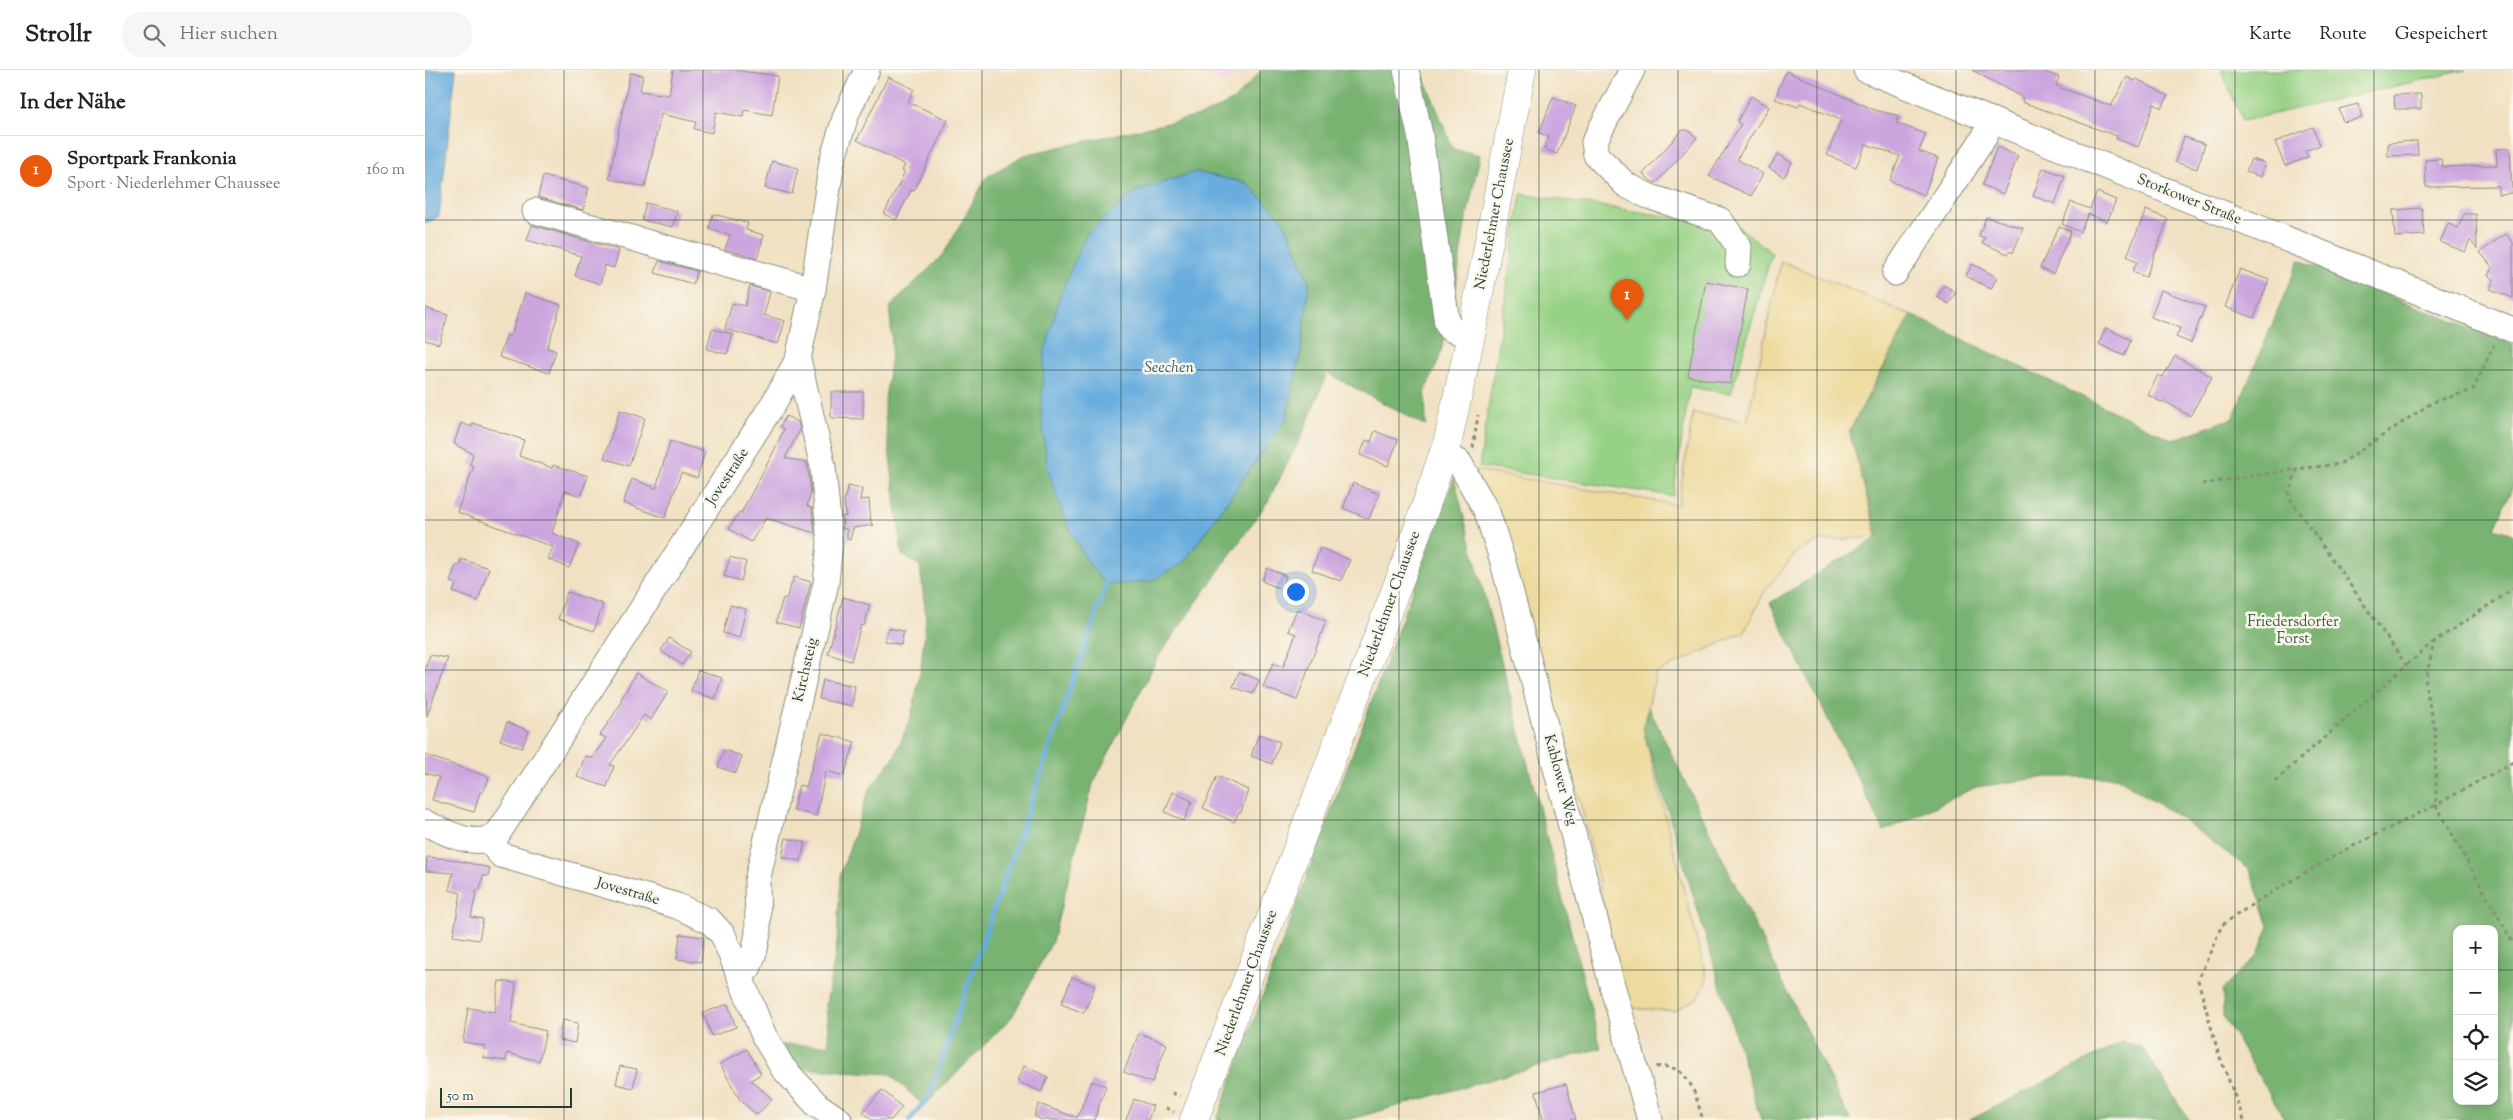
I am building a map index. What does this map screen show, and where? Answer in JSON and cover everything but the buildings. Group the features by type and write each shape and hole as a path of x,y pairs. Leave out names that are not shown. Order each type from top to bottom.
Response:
{"main road":[{"name":"Niederlehmer Chaussee","path":"1194,1120 1389,609 1443,456 1471,335 1522,70"}],"street":[{"name":"Jovestraße","path":"839,1120 817,1104 783,1068 764,1036 723,935 710,922 677,906 501,855 488,840 497,835 509,819 753,438 798,359 813,289 833,161 846,115 867,70"},
{"path":"1406,70 1420,135 1447,323 1450,329 1471,335"},
{"path":"1632,70 1595,142 1596,155 1615,176 1633,189 1648,196 1720,220 1739,247 1739,264"},
{"name":"Storkower Straße","path":"1866,70 2507,328"},
{"path":"1895,273 1985,136 1991,120"},
{"path":"535,211 813,289"},
{"name":"Kirchsteig","path":"741,976 749,967 755,949 758,933 757,881 826,583 830,543 823,468 798,359"},
{"name":"Kablower Weg","path":"1443,456 1459,462 1487,512 1503,562 1635,1069 1650,1120"},
{"path":"425,823 463,839 476,842 488,840"}],"path":[{"path":"2203,484 2340,464 2433,402 2473,390 2507,328"},
{"path":"2297,469 2288,496 2407,666"},
{"path":"2275,781 2434,642 2513,589"},
{"path":"2434,642 2425,684 2435,730 2436,805 2513,943"},
{"path":"2244,1120 2218,1052 2198,980 2222,925 2262,898 2343,851 2436,805 2513,762"},
{"path":"1635,1069 1660,1066 1676,1069 1688,1077 1703,1120"}],"shaded area":[{"path":"1199,70 1239,70 1225,84"}],"green space":[{"path":"1262,70 1421,70 1453,149 1480,155 1464,230 1454,300 1439,359 1425,392 1426,426 1327,373 1304,431 1268,501 1158,657 1093,784 1052,942 1012,1017 924,1106 890,1074 797,1068 780,1045 829,1045 826,1005 837,943 840,876 869,790 895,756 912,714 921,668 926,617 920,566 902,555 884,408 892,347 890,307 943,255 987,177 1024,155 1204,115 1234,100","holes":["1195,172 1247,183 1284,221 1309,281 1302,345 1286,419 1183,563"]},
{"path":"2221,70 2466,70 2243,121"},
{"path":"1521,194 1739,227 1772,253 1731,394 1690,387 1673,496 1479,467"},
{"name":"Friedersdorfer Forst","path":"2299,260 2513,345 2513,486 2495,528 2513,534 2513,1120 2285,1120 2223,1016 2223,989 2258,954 2269,926 2250,870 2182,819 2116,777 2047,777 1976,787 1884,831 1770,603 1878,537 1850,431 1912,315 2173,440 2233,418"},
{"path":"1454,478 1601,1048 1348,1120 1217,1120"},
{"path":"1649,708 1850,1120 1761,1120 1643,729"},
{"path":"2123,1042 2142,1047 2189,1120 1970,1120"}],"sand":[{"path":"1781,261 1911,315 1849,431 1877,537 1819,541 1798,551 1766,589 1744,632 1656,673 1643,729 1707,979 1699,997 1674,1011 1627,1008 1585,820 1550,696 1474,470 1678,505 1693,413 1747,421"}],"water":[{"path":"425,70 456,70 439,216 425,224"},
{"name":"Seechen","path":"1195,172 1247,183 1284,221 1309,281 1302,345 1286,419 1183,563 1151,581 1106,585 1086,560 1063,515 1047,467 1041,410 1045,351 1060,295 1086,235 1135,192"}],"waterway":[{"path":"910,1120 930,1094 1106,585"}],"place":[{"name":"Sportpark Frankonia","path":"1627,320"}]}
